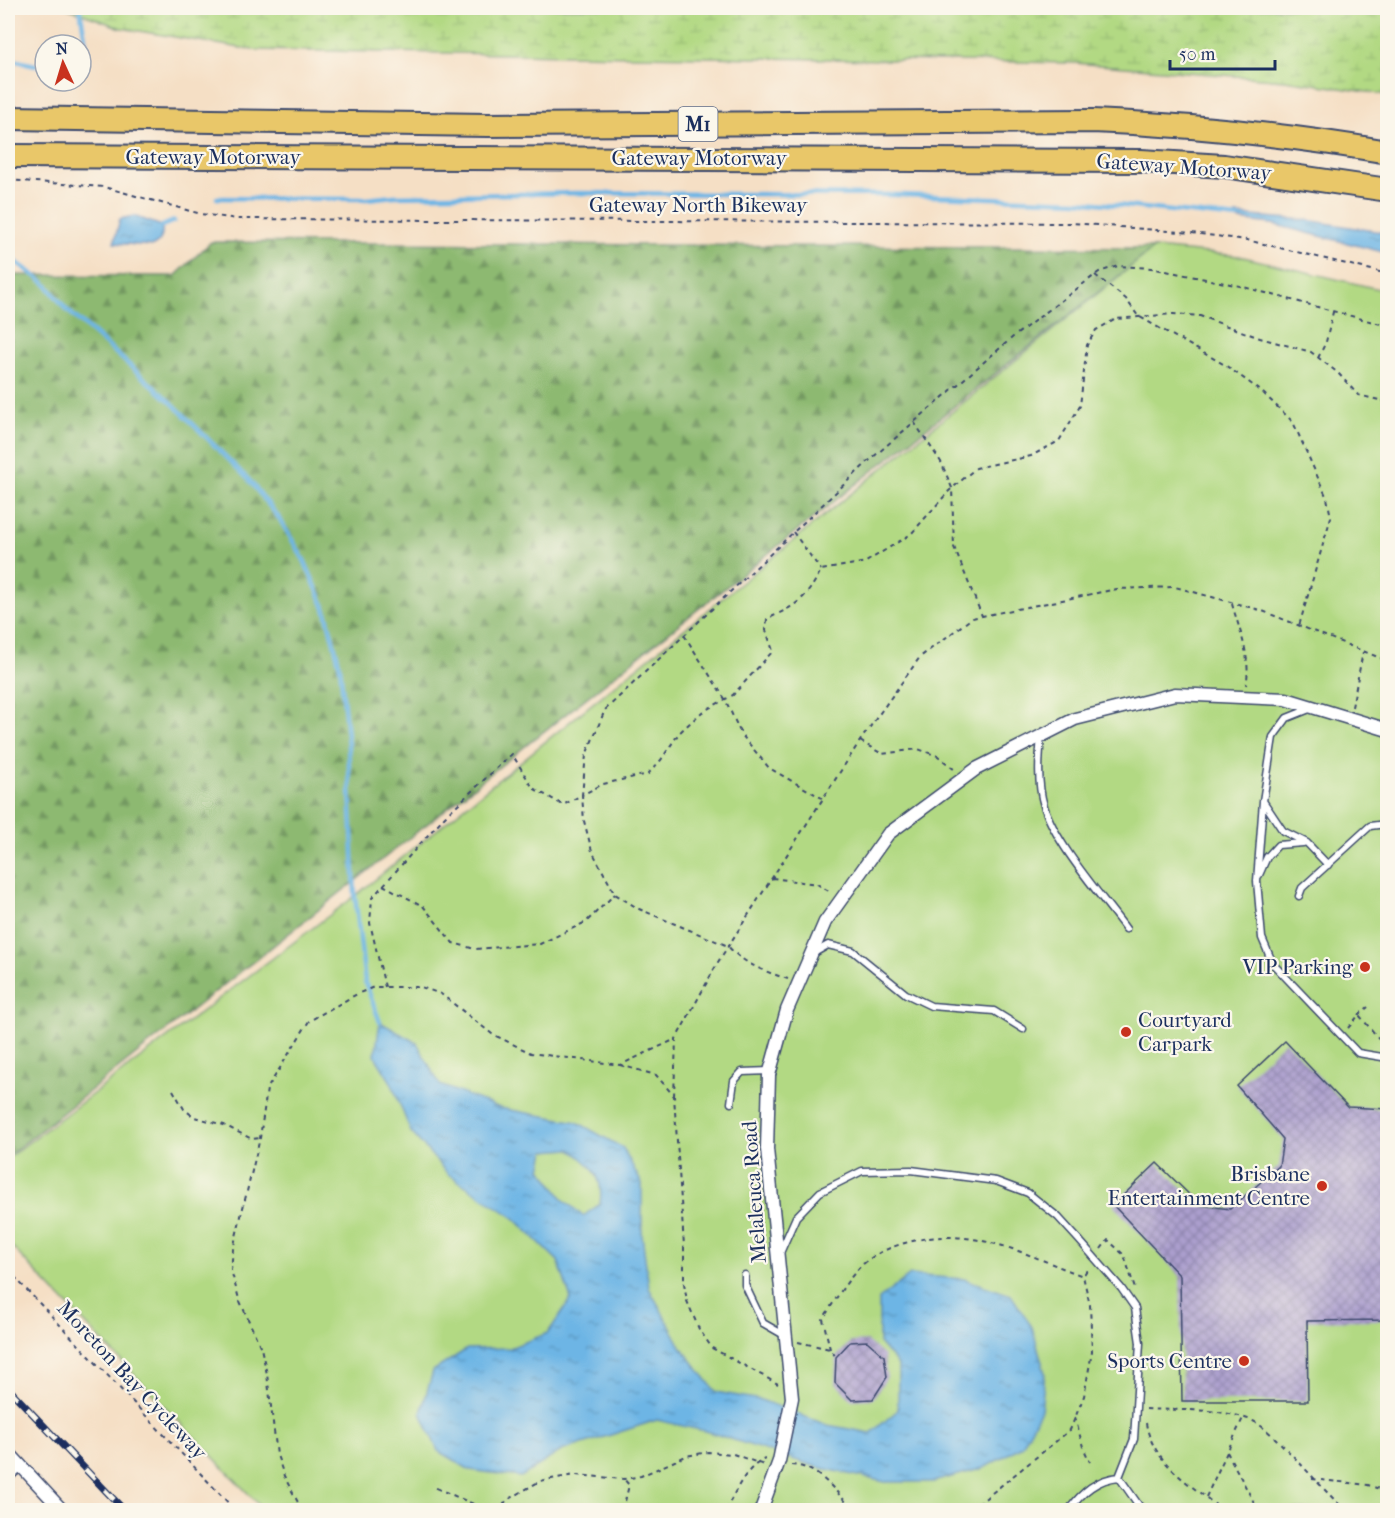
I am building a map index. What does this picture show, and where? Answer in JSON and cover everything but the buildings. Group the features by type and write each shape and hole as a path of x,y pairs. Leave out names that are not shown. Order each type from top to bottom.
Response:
{"highway":[{"name":"Gateway Motorway","path":"8,118 476,124 1093,121 1191,125 1306,138 1388,152"},
{"name":"Gateway Motorway","path":"8,156 1141,160 1224,166 1388,190"}],"street":[{"name":"Melaleuca Road","path":"777,1462 789,1393 788,1339 767,1149 770,1071 787,1010 825,922 888,834 976,769 1075,719 1174,694 1286,699 1388,730"},
{"path":"8,1452 62,1510"},
{"path":"762,1510 777,1462"},
{"path":"8,1475 19,1465"}],"lane":[{"path":"1313,707 1287,718 1273,737 1263,801 1257,881 1262,938 1273,964 1358,1053 1388,1058"},
{"path":"1041,736 1038,769 1044,806 1062,841 1126,929"},
{"path":"1263,801 1283,831 1307,843 1328,865"},
{"path":"1299,896 1302,888 1370,826 1386,824"},
{"path":"1257,881 1266,857 1278,845 1288,842 1307,843"},
{"path":"811,955 828,945 853,951 906,994 931,1006 994,1011 1023,1029"},
{"path":"731,1103 734,1081 742,1072 770,1071"},
{"path":"778,1259 796,1216 820,1192 862,1171 911,1170 996,1181 1028,1193 1065,1225 1121,1288 1135,1308 1140,1343 1134,1439 1119,1477"},
{"path":"745,1275 746,1285 763,1323 788,1339"},
{"path":"1069,1510 1076,1500 1102,1478 1119,1477"},
{"path":"1119,1477 1142,1510"}],"path":[{"name":"Gateway North Bikeway","path":"8,180 104,186 201,214 237,219 1072,223 1247,240 1388,274"},
{"path":"799,983 766,973 736,957 728,946 639,909 615,894 592,851 584,821 582,795 586,755 604,710 914,422 1013,338 1095,275 1118,266 1151,268 1240,286 1388,326"},
{"path":"1095,275 1126,299 1138,316 1225,365 1262,391 1293,422 1327,498 1331,517 1299,626"},
{"path":"1318,358 1326,342 1333,312"},
{"path":"820,570 866,562 911,534 952,488 976,468 1031,456 1059,441 1080,406 1087,345 1096,330 1116,319 1138,316 1200,316 1311,352 1338,373 1358,395 1388,402"},
{"path":"914,422 941,462 952,488 954,547 982,616"},
{"path":"793,532 820,570"},
{"path":"384,987 370,923 372,898 445,816 512,754 533,788 563,805 603,784 648,774 661,760 679,733 702,712 733,695 773,651 766,630 767,619 791,608 809,593 820,570"},
{"path":"789,1393 712,1348 699,1329 687,1301 684,1283 684,1246 674,1096 676,1039 728,946 860,741 920,657 972,618 1117,589 1175,587 1260,610 1388,661"},
{"path":"1231,602 1245,653 1248,677 1244,697"},
{"path":"684,635 725,699 741,734 770,768 823,799"},
{"path":"1349,718 1363,652"},
{"path":"860,741 882,754 918,749 938,756 954,768 962,779"},
{"path":"772,878 817,884 842,898"},
{"path":"383,885 423,906 453,943 475,949 540,944 586,922 615,894"},
{"path":"302,1510 284,1476 277,1455 267,1374 261,1348 239,1299 231,1270 233,1249 261,1138 267,1089 309,1021 374,987 421,987 441,994 492,1034 531,1053 620,1065 656,1075 674,1096"},
{"path":"1342,1036 1368,1007"},
{"path":"1359,1016 1388,1049"},
{"path":"620,1065 676,1039"},
{"path":"173,1089 184,1109 194,1117 224,1125 252,1139 261,1138"},
{"path":"836,1357 830,1349 823,1319 861,1266 892,1247 930,1236 976,1240 1017,1249 1083,1276"},
{"path":"1101,1249 1108,1240 1124,1255 1136,1293"},
{"path":"971,1510 1070,1430 1084,1396 1092,1352 1090,1305 1083,1276 1089,1267"},
{"name":"Moreton Bay Cycleway","path":"8,1270 235,1510"},
{"path":"788,1339 830,1349"},
{"path":"1144,1409 1231,1414 1255,1421 1277,1440 1312,1479 1340,1505 1342,1510"},
{"path":"1075,1417 1090,1462"},
{"path":"1206,1497 1243,1418"},
{"path":"1145,1420 1149,1440 1166,1463 1222,1510"},
{"path":"1227,1451 1258,1510"},
{"path":"436,1488 476,1505 502,1509 516,1494 540,1481 575,1475 624,1479 641,1476 686,1456 708,1452 733,1454 756,1463 777,1462 802,1466 817,1472 854,1510"},
{"path":"726,1510 741,1481 756,1463 777,1462"},
{"path":"623,1510 629,1485 624,1479"},
{"path":"1312,1479 1368,1485 1388,1492"}],"green space":[{"path":"67,8 1387,8 1387,95 1285,80 1075,63 253,50 121,28"},
{"path":"211,242 1154,248 8,1156 8,275 175,276"},
{"name":"Brisbane Entertainment Centre","path":"1154,248 1239,256 1387,291 1387,1510 264,1510 8,1243 8,1158 355,896"}],"water":[{"path":"1236,215 1306,220 1387,233 1387,253 1272,224 1239,220"},
{"path":"134,216 162,226 161,237 156,244 153,246 114,243 120,219"},
{"path":"380,1022 417,1043 440,1085 500,1108 577,1122 623,1148 642,1184 642,1235 649,1288 682,1348 716,1392 761,1400 827,1425 871,1433 898,1410 898,1365 879,1343 879,1299 910,1275 964,1279 1011,1295 1032,1327 1045,1373 1041,1410 1022,1446 984,1468 933,1482 885,1482 817,1467 709,1432 657,1420 561,1451 521,1477 470,1470 438,1451 421,1413 433,1371 467,1349 510,1348 548,1333 571,1299 558,1261 514,1218 448,1174 411,1132 391,1082 375,1056","holes":["570,1149 595,1172 601,1194 600,1204 583,1216 564,1200 541,1169 545,1151"]}],"waterway":[{"path":"80,8 84,33"},
{"path":"8,59 33,64"},
{"path":"217,198 366,199 394,196 577,193 902,195 1078,201 1238,218"},
{"path":"162,226 174,221"},
{"path":"8,256 45,283 66,309 172,403 249,480 279,518 304,560 325,608 340,667 348,745 355,896 365,982 380,1022"}],"railway":[{"path":"8,1388 124,1510"}],"place":[{"name":"VIP Parking","path":"1365,967"},
{"name":"Courtyard Carpark","path":"1126,1032"},
{"name":"Brisbane Entertainment Centre","path":"1322,1186"},
{"name":"Sports Centre","path":"1244,1361"}]}
